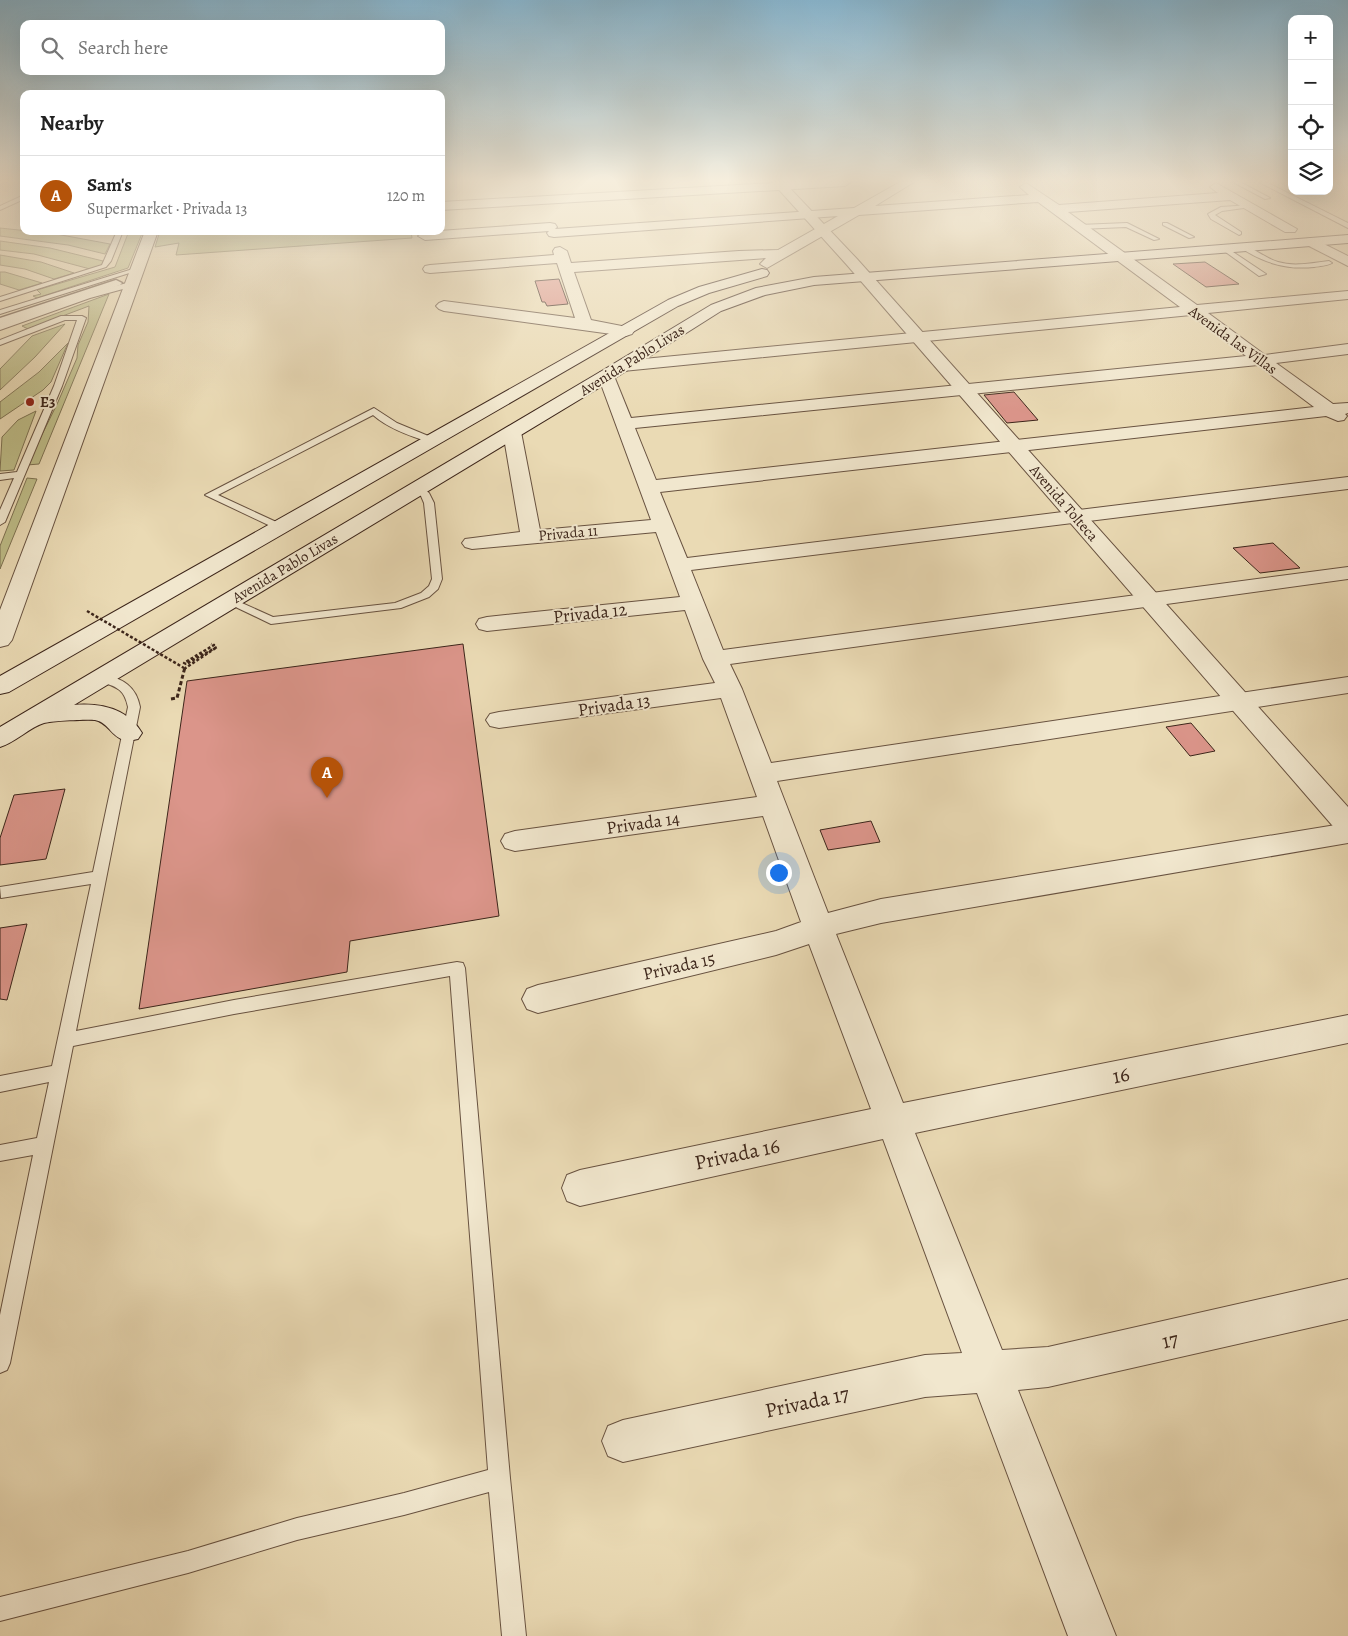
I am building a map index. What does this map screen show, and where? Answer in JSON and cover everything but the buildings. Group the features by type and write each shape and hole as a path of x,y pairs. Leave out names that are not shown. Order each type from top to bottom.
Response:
{"street":[{"path":"0,640 128,278 138,258"},
{"path":"563,258 585,324"},
{"path":"430,268 666,258"},
{"path":"762,273 768,263 775,258"},
{"name":"Avenida Tolteca","path":"854,258 863,266 918,338 1348,824"},
{"name":"Avenida Pablo Livas","path":"0,686 281,528 673,303 704,290 762,273 962,258"},
{"name":"Avenida las Villas","path":"1136,258 1191,309 1348,424"},
{"name":"Avenida Pablo Livas","path":"0,738 615,371 716,308 738,298 863,266"},
{"path":"1,326 128,278"},
{"path":"1092,1636 991,1370 771,804 730,689 715,659 649,487 626,424 615,371 1191,309 1348,295"},
{"path":"444,306 626,331"},
{"path":"626,424 1260,360 1348,348"},
{"path":"649,487 1348,408"},
{"path":"512,432 531,536"},
{"path":"379,471 419,488"},
{"path":"679,565 1348,483"},
{"name":"Privada 11","path":"472,543 664,525"},
{"path":"62,651 103,678 116,663 145,639 227,585 240,572 254,543"},
{"path":"715,659 1348,573"},
{"name":"Privada 12","path":"487,624 693,602"},
{"path":"760,774 1348,686"},
{"name":"Privada 13","path":"499,720 730,689"},
{"path":"35,716 94,712 106,715 129,733"},
{"name":"Privada 14","path":"515,842 771,804"},
{"name":"Privada 15","path":"538,999 776,943 843,920 881,911 1348,833"},
{"name":"16","path":"893,1121 1348,1029"},
{"name":"Privada 16","path":"580,1188 893,1121"},
{"name":"17","path":"991,1370 1048,1367 1348,1300"},
{"name":"Privada 17","path":"623,1441 925,1376 991,1370"}],"lane":[{"path":"0,299 104,266 109,258"},
{"path":"1243,258 1262,274"},
{"path":"1265,258 1271,263 1285,267 1329,263"},
{"path":"0,312 128,278"},
{"path":"0,343 64,318 82,318 58,386 0,522"},
{"path":"1,326 20,336"},
{"path":"281,528 210,495 374,411 382,419 396,426 433,440"},
{"path":"0,477 20,474"},
{"path":"229,601 271,621 397,606 425,595 434,587 437,578 429,503 426,495 419,488"},
{"path":"0,1363 134,707 132,695 124,686 103,678"},
{"path":"1,892 100,877"},
{"path":"66,1040 234,1007 458,968 499,1478 514,1636"},
{"path":"0,1084 59,1072"},
{"path":"0,1153 44,1145"},
{"path":"0,1609 188,1562 298,1529 404,1504 499,1478"}],"path":[{"path":"87,611 184,668"},
{"path":"171,699 177,698 184,668 217,647 184,664 212,645"}],"shaded area":[{"path":"0,258 20,258 41,262 74,273 54,279 25,269 0,265"},
{"path":"50,258 92,258 103,261 102,265 90,269"},
{"path":"118,258 132,258 128,268 37,298 33,296 41,294 37,290 115,267"},
{"path":"0,272 42,283 19,290 0,284"},
{"path":"109,294 39,464 27,465 77,358 78,345 88,322 89,306 28,329 22,326"},
{"path":"65,324 35,357 0,390 0,369 32,336"},
{"path":"68,343 51,382 43,390 0,419 0,402 39,372"},
{"path":"36,411 14,470 0,471 2,437 18,420"},
{"path":"27,478 37,479 0,569 0,546"}],"place":[{"name":"E3","path":"30,402"},
{"name":"Sam's","path":"327,798"}]}
